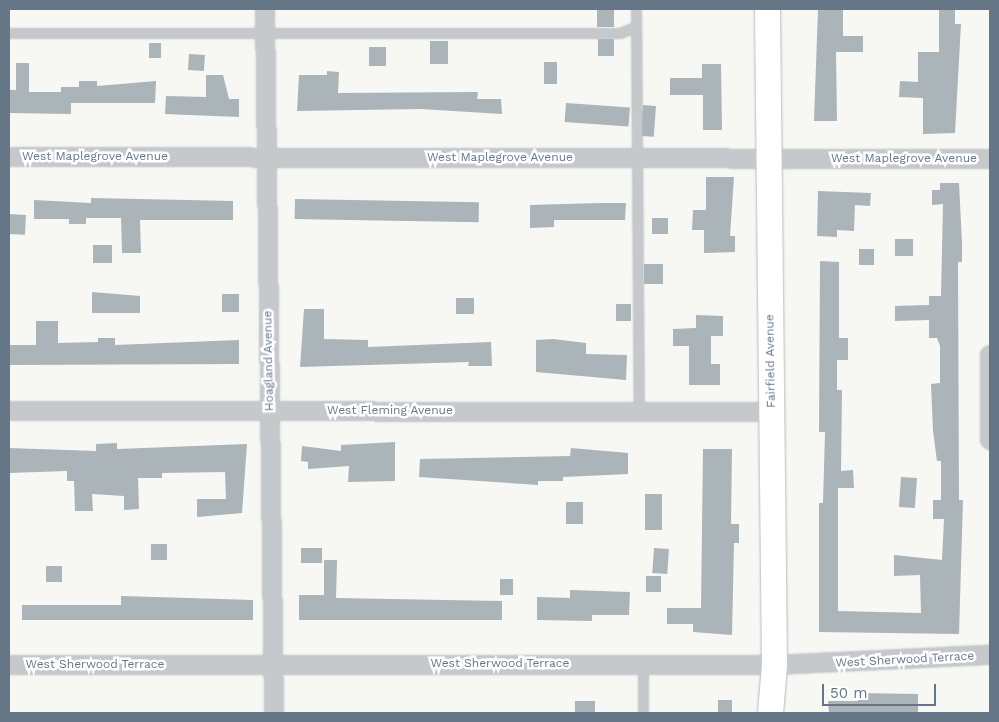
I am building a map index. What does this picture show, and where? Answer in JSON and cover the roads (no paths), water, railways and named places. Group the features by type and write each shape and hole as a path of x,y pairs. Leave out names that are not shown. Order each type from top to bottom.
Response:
{"main road":[{"name":"Fairfield Avenue","path":"767,9 774,665 770,713"}],"street":[{"name":"Hoagland Avenue","path":"265,9 274,713"},
{"name":"West Maplegrove Avenue","path":"9,157 990,159"},
{"path":"990,355 990,440"},
{"name":"West Fleming Avenue","path":"9,411 772,412"},
{"name":"West Sherwood Terrace","path":"9,665 643,663 774,665 990,656"}],"lane":[{"path":"636,9 639,412"},
{"path":"9,33 595,33 635,27"},
{"path":"643,663 643,713"}]}
